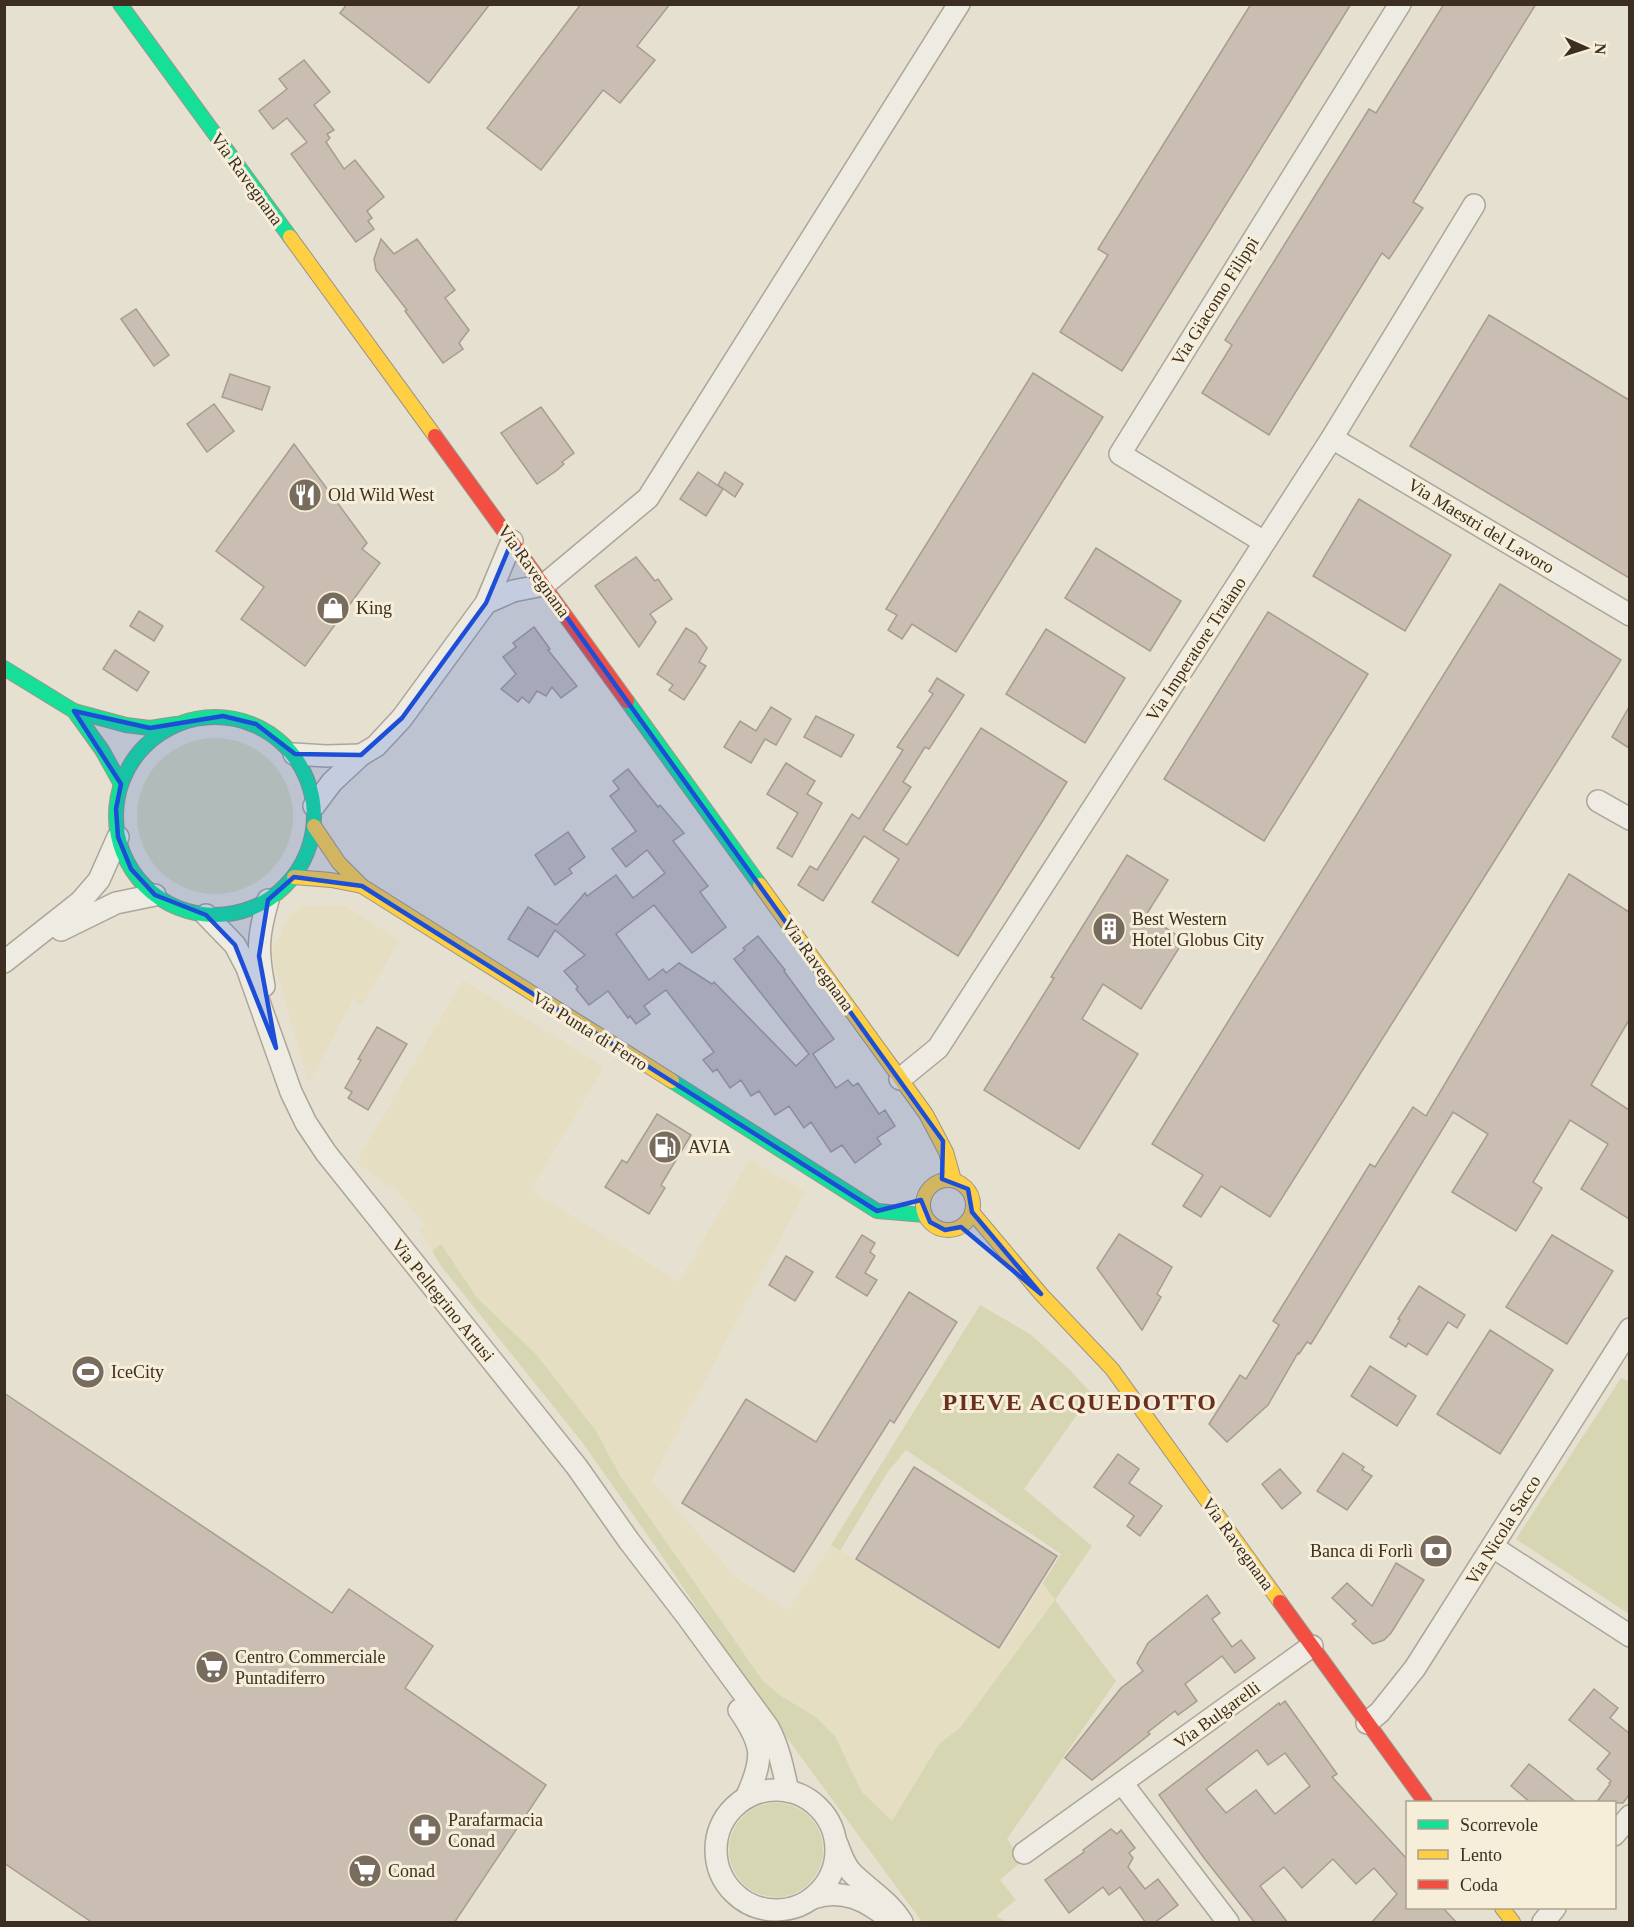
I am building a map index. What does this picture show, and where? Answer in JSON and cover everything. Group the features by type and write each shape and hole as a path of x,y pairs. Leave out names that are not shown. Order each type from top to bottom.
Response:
{"main road":[{"name":"Via Ravegnana","path":"120,4 900,1078 943,1141 952,1166 948,1180"},
{"path":"4,668 74,711 150,728 200,717 223,716 241,719 270,732 294,754 310,785 314,816 307,855 294,877 283,889 252,909 236,914 206,915 185,911 155,895 131,869 124,856 118,837 116,808 121,784 131,762 147,743 176,724"},
{"path":"74,711 102,750 121,784"},
{"path":"314,816 339,862 362,886"},
{"name":"Via Punta di Ferro","path":"294,877 332,880 362,886 877,1211 926,1215"},
{"path":"948,1180 962,1183 972,1196 974,1204 970,1218 970,1234 937,1227 926,1215 924,1200 930,1187 948,1180"},
{"path":"877,1211 924,1200"},
{"name":"Via Ravegnana","path":"972,1212 1041,1294 1112,1369 1424,1801"},
{"name":"Via Ravegnana","path":"970,1234 1041,1294"},
{"path":"1503,1909 1513,1923"}],"street":[{"path":"486,603 513,591 544,585 648,498 958,4"},
{"name":"Via Giacomo Filippi","path":"1264,543 1120,454 1400,4"},
{"name":"Via Imperatore Traiano","path":"900,1078 938,1048 1332,438 1474,205"},
{"name":"Via Maestri del Lavoro","path":"1332,438 1629,615"},
{"path":"314,816 332,782 361,755 376,746 402,718 486,603 512,541"},
{"path":"294,754 361,755"},
{"path":"1598,801 1629,819"},
{"path":"7,960 80,902 99,880 118,837"},
{"path":"7,960 87,916 116,903 155,895"},
{"path":"268,900 261,923 258,956 276,1048"},
{"path":"206,915 235,945 248,968 276,1048"},
{"name":"Via Pellegrino Artusi","path":"276,1048 291,1092 306,1123 326,1153 577,1467 629,1541"},
{"name":"Via Nicola Sacco","path":"1367,1723 1380,1712 1415,1668 1629,1329"},
{"path":"629,1541 768,1727 774,1737 783,1764 788,1791"},
{"path":"629,1541 677,1622 754,1730 758,1741 759,1762 746,1798"},
{"path":"1493,1547 1629,1636"},
{"name":"Via Bulgarelli","path":"1024,1853 1312,1646"},
{"path":"1122,1783 1228,1923"},
{"path":"892,1923 875,1908 857,1899 833,1894 825,1894 803,1909 779,1910 754,1906 734,1893 720,1872 716,1848 721,1825 735,1805 759,1792 773,1789 802,1795 824,1813 843,1860 851,1872 878,1893 897,1913 902,1923"},
{"path":"1616,1832 1629,1816"},
{"path":"803,1909 824,1886 832,1872 836,1856 836,1840"},
{"path":"1543,1923 1554,1909"}],"highlighted area":[{"path":"512,541 943,1141 942,1179 968,1189 972,1212 1041,1294 961,1227 945,1230 930,1222 921,1200 877,1211 362,886 294,877 268,900 259,956 276,1048 235,945 206,915 155,895 131,869 118,837 116,809 121,784 74,711 150,728 223,716 256,724 295,754 361,755 402,718 486,603"}],"shaded area":[{"path":"343,905 399,940 362,1006 353,999 309,1083 271,954 289,917 302,907"},
{"path":"463,980 604,1067 531,1190 679,1282 750,1159 805,1192 652,1480 735,1577 788,1610 831,1545 1001,1651 1043,1583 1055,1600 960,1728 939,1744 892,1821 862,1792 835,1735 816,1717 781,1696 763,1681 619,1474 596,1431 536,1354 477,1298 441,1244 432,1251 419,1229 425,1225 393,1185 390,1188 356,1162"}],"green space":[{"path":"215,738 230,739 245,744 259,751 270,761 280,772 287,786 292,801 292,831 287,846 280,860 270,871 259,881 245,888 230,893 215,894 200,893 185,888 171,881 160,871 150,860 143,846 138,831 137,816 138,801 143,786 150,772 160,761 171,751 185,744 200,739"},
{"path":"441,1244 477,1298 536,1354 596,1431 619,1474 763,1681 781,1696 816,1717 835,1736 862,1792 892,1821 939,1744 960,1728 1055,1600 1116,1681 1007,1839 1022,1861 1000,1880 1016,1900 996,1916 1007,1922 922,1922 752,1690 582,1442 441,1266 432,1251"},
{"path":"980,1305 1030,1334 1069,1369 1092,1394 1024,1489 1092,1546 1055,1600 1043,1583 1061,1554 906,1450 887,1473 840,1551 831,1545"},
{"path":"1621,1378 1630,1382 1629,1614 1516,1539"},
{"path":"776,1803 794,1807 809,1817 819,1832 823,1850 819,1868 809,1883 794,1893 776,1897 758,1893 743,1883 733,1868 729,1850 733,1832 743,1817 758,1807"}],"building":[{"path":"347,4 490,4 429,83 340,13"},
{"path":"581,4 670,4 637,46 655,60 620,103 603,90 541,170 487,128"},
{"path":"1251,4 1351,4 1122,371 1060,332 1108,255 1098,249"},
{"path":"1444,4 1536,4 1413,202 1423,208 1389,259 1382,253 1269,435 1202,393 1232,345 1225,340 1369,109 1376,113"},
{"path":"304,60 330,92 314,105 334,130 327,134 330,138 326,142 344,169 355,160 384,197 367,211 372,218 368,221 374,229 356,242 291,154 307,142 287,118 273,129 259,111 287,89 279,79"},
{"path":"381,239 394,254 417,239 455,290 445,298 469,330 459,343 463,349 443,363 376,270 374,259"},
{"path":"136,309 169,355 154,366 121,319"},
{"path":"1489,315 1629,400 1629,578 1410,446"},
{"path":"1033,373 1103,417 956,652 912,624 902,639 888,630 897,615 886,609"},
{"path":"230,374 270,387 262,410 222,397"},
{"path":"214,404 234,431 207,452 187,424"},
{"path":"541,407 574,453 562,462 564,464 556,471 537,484 501,433"},
{"path":"294,444 367,543 362,549 380,563 305,666 241,619 264,587 216,551"},
{"path":"698,472 723,489 706,516 680,499"},
{"path":"725,472 743,484 735,497 718,485"},
{"path":"1359,499 1451,555 1405,631 1313,576"},
{"path":"1096,548 1181,601 1150,651 1065,598"},
{"path":"636,557 655,581 658,579 672,599 650,614 656,622 639,647 595,586"},
{"path":"1500,584 1621,660 1270,1217 1221,1186 1201,1217 1183,1206 1203,1175 1152,1144"},
{"path":"139,611 163,626 154,641 130,626"},
{"path":"1268,612 1368,674 1264,841 1164,779"},
{"path":"534,627 550,649 548,650 577,686 561,698 552,687 546,696 537,691 529,703 522,697 518,702 501,689 516,674 503,657 516,647 513,643"},
{"path":"686,628 696,634 707,648 699,662 706,666 684,700 669,690 673,685 657,674"},
{"path":"1046,629 1125,678 1085,743 1006,694"},
{"path":"115,650 149,672 137,691 103,669"},
{"path":"937,678 964,695 929,749 925,747 903,782 911,787 883,830 907,845 981,728 1067,782 958,956 872,902 899,859 864,836 823,901 798,885 810,866 817,870 852,814 859,819 903,750 897,747 933,694 929,691"},
{"path":"771,707 791,719 776,745 765,739 751,763 724,747 740,721 756,731"},
{"path":"1629,707 1629,748 1612,737"},
{"path":"816,716 854,735 841,757 804,737"},
{"path":"786,763 815,781 807,794 822,803 792,857 777,848 798,813 767,794"},
{"path":"628,769 658,807 660,805 684,833 673,841 708,886 700,892 726,927 692,953 654,905 616,934 649,980 663,969 666,973 679,963 712,984 714,982 796,1066 809,1054 734,959 758,936 834,1039 813,1054 836,1088 848,1080 853,1086 858,1083 879,1114 885,1110 895,1126 877,1138 881,1144 855,1163 842,1145 831,1152 811,1122 804,1128 789,1106 775,1115 759,1091 751,1096 741,1080 730,1088 717,1069 713,1072 703,1060 714,1052 666,990 644,1006 650,1014 636,1024 630,1016 628,1018 608,991 589,1005 576,989 578,987 564,971 585,955 555,930 538,957 508,939 528,907 557,925 585,893 587,896 616,875 633,898 665,873 647,850 626,867 612,849 636,831 610,796 619,789 613,781"},
{"path":"568,832 585,857 569,869 572,873 555,885 535,855"},
{"path":"1127,855 1168,880 1146,915 1184,940 1141,1009 1103,984 1082,1019 1138,1054 1079,1149 984,1090"},
{"path":"1569,874 1629,912 1629,1020 1591,1085 1629,1110 1629,1219 1581,1189 1608,1144 1570,1120 1533,1182 1542,1188 1516,1231 1452,1192 1488,1134 1453,1112 1311,1344 1307,1342 1298,1353 1268,1405 1227,1442 1209,1424 1240,1375 1246,1379 1279,1325 1273,1321 1370,1164 1375,1167 1413,1107 1426,1116"},
{"path":"377,1027 407,1044 368,1110 348,1098 352,1092 345,1088 361,1060 358,1059"},
{"path":"657,1114 691,1135 661,1185 665,1188 649,1214 605,1187 622,1160 627,1163"},
{"path":"1119,1234 1172,1267 1157,1294 1161,1297 1142,1330 1097,1268"},
{"path":"862,1235 875,1243 870,1252 875,1256 865,1273 877,1280 867,1296 836,1277"},
{"path":"1552,1235 1613,1271 1567,1344 1506,1307"},
{"path":"786,1256 813,1272 795,1301 769,1285"},
{"path":"1419,1286 1465,1315 1457,1328 1448,1322 1427,1355 1408,1343 1406,1347 1390,1337 1400,1320 1398,1319"},
{"path":"909,1292 957,1322 894,1423 890,1420 794,1572 682,1503 746,1399 816,1442"},
{"path":"1490,1330 1553,1370 1500,1454 1437,1414"},
{"path":"1370,1366 1416,1396 1397,1426 1351,1396"},
{"name":"Centro Commerciale Puntadiferro","path":"4,1393 332,1613 349,1589 433,1646 405,1688 546,1785 454,1923 93,1923 4,1863"},
{"path":"1343,1453 1364,1467 1362,1470 1372,1476 1347,1510 1317,1491"},
{"path":"1118,1454 1139,1469 1129,1483 1162,1506 1140,1536 1127,1526 1134,1516 1094,1487"},
{"path":"914,1467 1057,1556 999,1648 856,1559"},
{"path":"1280,1469 1301,1493 1282,1509 1262,1484"},
{"path":"1396,1563 1424,1580 1391,1633 1384,1640 1373,1644 1352,1624 1356,1621 1332,1598 1347,1583 1372,1606"},
{"path":"1207,1595 1220,1613 1212,1619 1232,1647 1241,1640 1255,1658 1235,1673 1222,1656 1185,1684 1197,1701 1178,1715 1175,1711 1092,1780 1065,1758 1121,1688 1143,1671 1137,1663 1148,1643"},
{"path":"1594,1689 1618,1708 1610,1718 1629,1733 1629,1795 1623,1803 1597,1801 1611,1781 1597,1769 1610,1753 1569,1720"},
{"path":"1285,1701 1337,1774 1332,1777 1406,1858 1406,1909 1444,1909 1457,1923 1371,1923 1397,1894 1374,1868 1356,1884 1333,1859 1302,1888 1284,1867 1260,1886 1288,1923 1255,1923 1159,1795 1279,1703 1280,1705","holes":["1257,1750 1268,1765 1285,1753 1310,1786 1275,1814 1256,1790 1226,1813 1206,1789"]},
{"path":"1529,1764 1575,1801 1529,1801 1511,1786"},
{"path":"1111,1829 1117,1834 1121,1830 1135,1848 1129,1853 1133,1858 1128,1867 1145,1889 1158,1879 1178,1905 1154,1923 1146,1923 1120,1887 1109,1895 1103,1887 1069,1913 1045,1880"}],"traffic: fast":[{"path":"120,4 290,237"},
{"path":"4,668 74,711 102,750 121,784"},
{"path":"627,701 760,885"},
{"path":"74,711 126,725 150,728 176,724"},
{"path":"205,717 225,717 262,728 292,753 307,778 314,806 314,816 310,845 303,863 278,893 262,904 244,911 225,915 205,915 168,904 138,879 127,863 120,845 116,826 116,806 127,769 152,739 168,728 186,721 205,717"},
{"path":"672,1081 877,1211 925,1215"}],"traffic: slow":[{"path":"290,237 435,436"},
{"path":"314,826 339,863 362,886"},
{"path":"294,877 331,880 362,886 672,1081"},
{"path":"760,885 926,1114 946,1152 954,1180"},
{"path":"943,1180 953,1180 966,1187 973,1200 973,1205 973,1210 966,1223 953,1230 943,1230 934,1226 927,1219 923,1210 923,1200 927,1191 934,1184 943,1180"},
{"path":"972,1212 1041,1294 1112,1369 1280,1602"},
{"path":"1503,1909 1513,1922"}],"traffic: jam":[{"path":"435,436 627,701"},
{"path":"1280,1602 1424,1801"}],"place":[{"name":"Old Wild West","path":"305,495"},
{"name":"King","path":"333,608"},
{"name":"Best Western Hotel Globus City","path":"1109,929"},
{"name":"AVIA","path":"665,1147"},
{"name":"IceCity","path":"88,1372"},
{"name":"Banca di Forlì","path":"1436,1551"},
{"name":"Centro Commerciale Puntadiferro","path":"212,1667"},
{"name":"Parafarmacia Conad","path":"425,1830"},
{"name":"Conad","path":"365,1871"}],"district":[{"name":"PIEVE ACQUEDOTTO","path":"1080,1402"}]}
